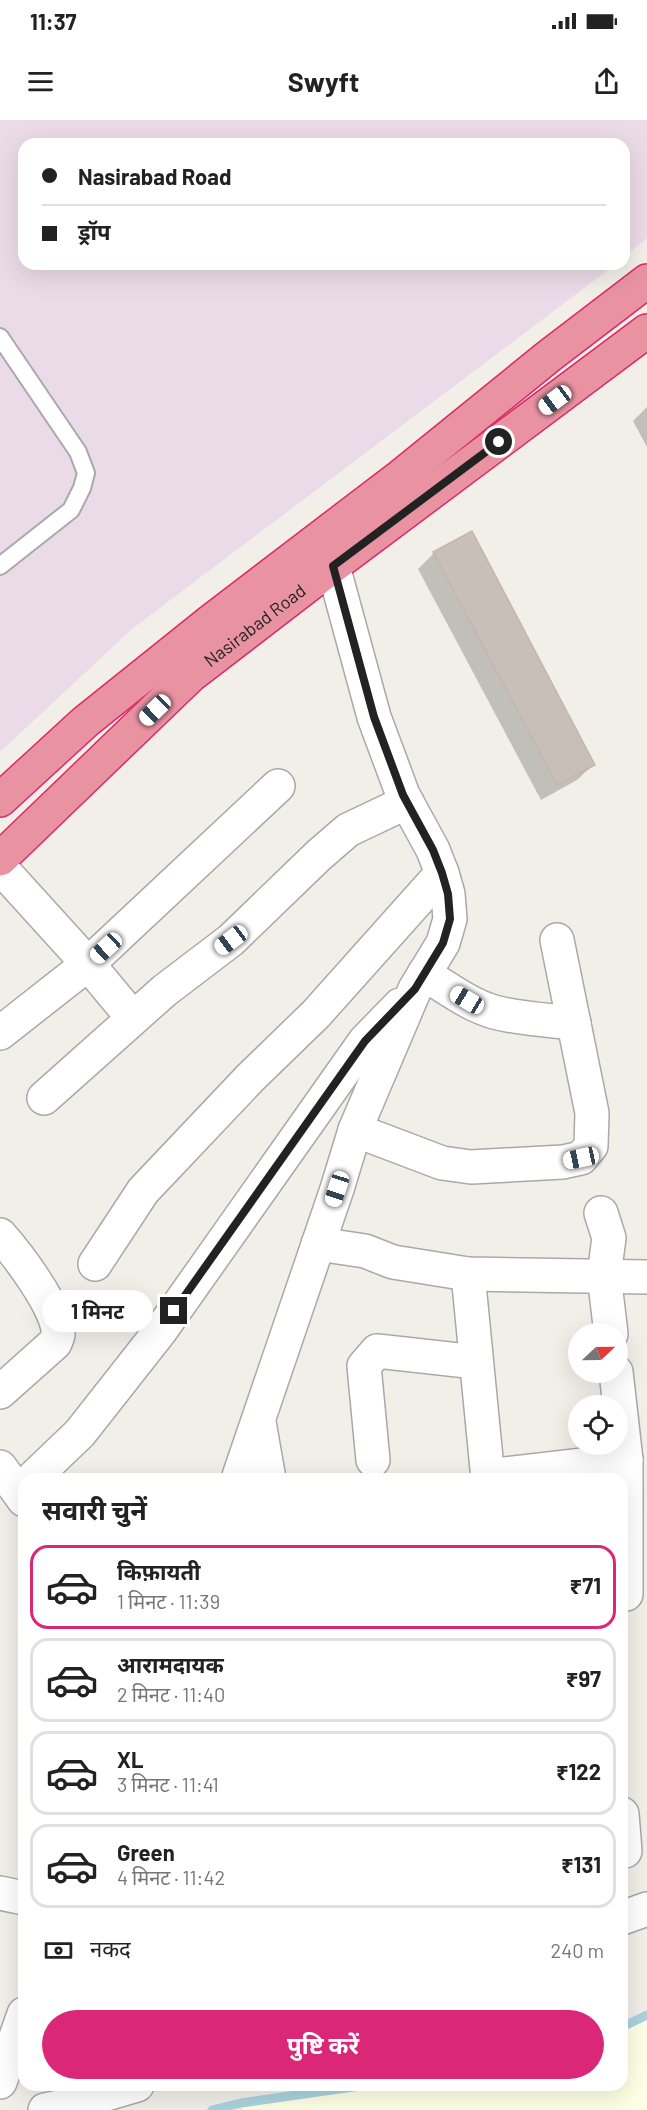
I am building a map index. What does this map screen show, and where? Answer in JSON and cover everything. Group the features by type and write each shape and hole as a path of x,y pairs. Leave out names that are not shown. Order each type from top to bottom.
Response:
{"highway":[{"name":"Nasirabad Road","path":"0,800 85,722 166,657 401,476 549,356 647,281"},
{"name":"Nasirabad Road","path":"0,859 190,676 333,566 647,332"}],"street":[{"path":"240,1473 355,1130 420,981 443,943 450,919 448,894 442,873 433,850 407,802 374,717 333,566"},
{"path":"0,1033 88,964 278,786"},
{"path":"44,1098 164,991 231,940 348,830 407,802"},
{"path":"0,867 88,964 133,1018"},
{"path":"95,1264 143,1191 250,1078 338,990 442,873"},
{"path":"355,1130 442,1163 471,1167 563,1162 581,1158 591,1146 592,1113 557,940"},
{"path":"420,981 493,1011 574,1023"},
{"path":"35,1473 80,1433 161,1330 365,1041 420,981"},
{"path":"601,1213 609,1239 604,1275 610,1323"},
{"path":"0,1235 44,1293 58,1334 55,1343 0,1392"},
{"path":"318,1244 365,1251 393,1262 468,1274 647,1277"},
{"path":"468,1274 487,1473"},
{"path":"373,1460 364,1366 370,1357 377,1351 476,1362"},
{"path":"617,1383 627,1473"},
{"path":"258,1417 268,1473"},
{"path":"526,1473 626,1460"},
{"path":"628,1504 632,1593"},
{"path":"0,1893 18,1897"},
{"path":"628,1916 647,1909"},
{"path":"0,2082 6,2048 18,2025"},
{"path":"45,2110 117,2091"}],"lane":[{"path":"0,337 78,452 86,473 82,488 71,510 0,566"}],"shaded area":[{"path":"0,120 647,120 647,238 630,252 630,138 18,138 18,270 608,270 132,629 0,752"},
{"path":"647,2015 647,2110 243,2110 241,2103 325,2091 628,2091 628,2024"}],"building":[{"path":"472,531 595,765 557,785 433,552"}],"waterway":[{"path":"628,2024 647,2015"},
{"path":"212,2110 241,2103 325,2091"}],"route":[{"path":"174,1311 365,1041 415,989 443,943 450,919 448,894 442,873 433,850 403,795 374,717 333,566 499,442"}]}
